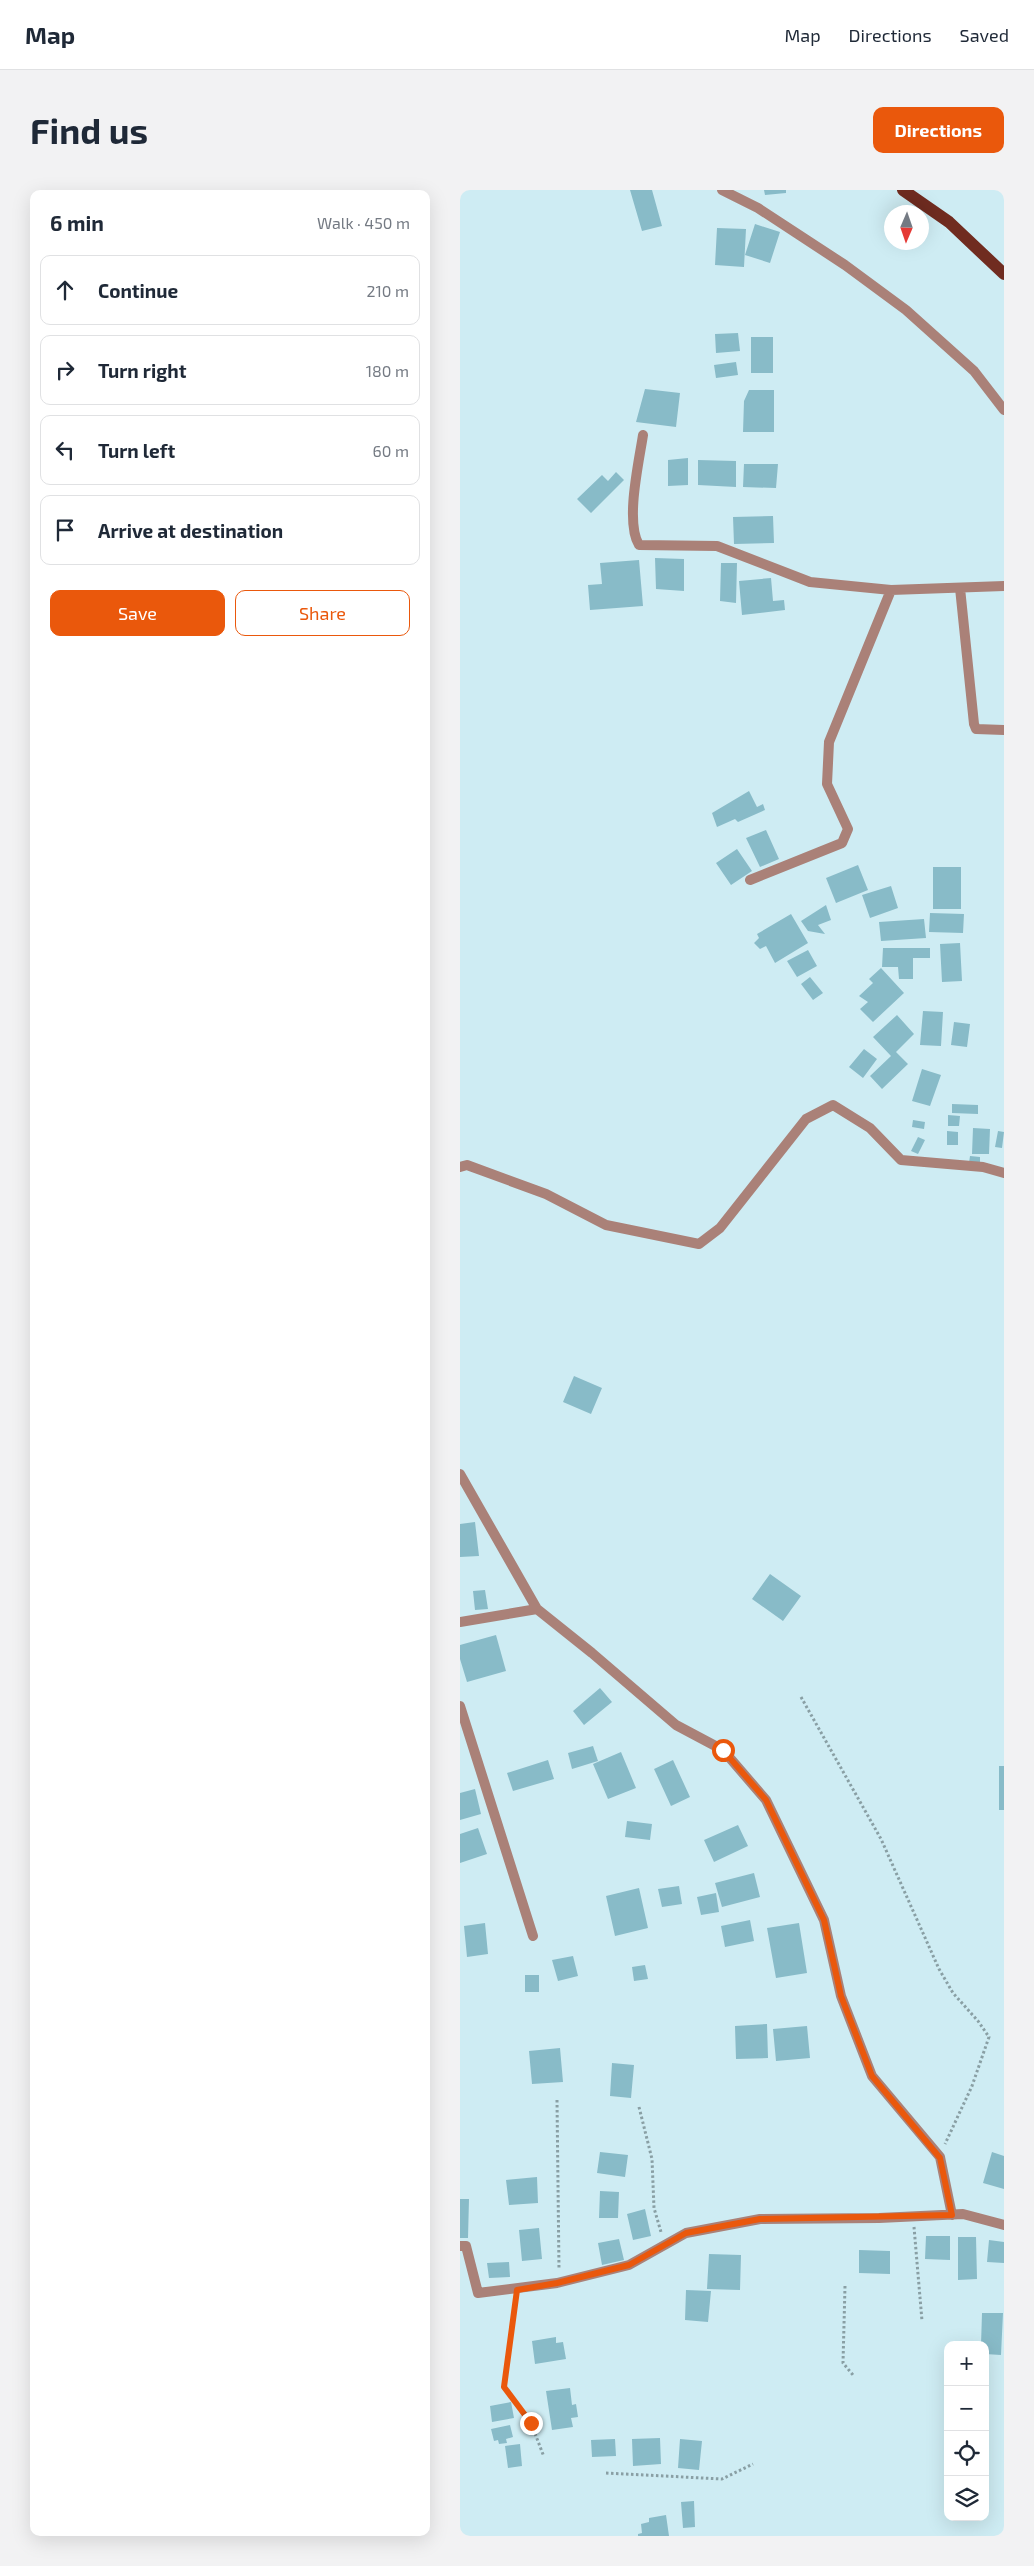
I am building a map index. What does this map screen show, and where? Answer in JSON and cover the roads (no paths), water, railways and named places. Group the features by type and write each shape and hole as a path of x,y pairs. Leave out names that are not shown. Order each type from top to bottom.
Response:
{"main road":[{"path":"903,190 949,222 1004,274"}],"street":[{"path":"722,190 758,208 845,265 906,310 974,371 1004,410"},
{"path":"643,435 633,515 635,538 639,545 717,546 810,582 891,590 1004,586"},
{"path":"960,588 974,724 976,730 1004,730"},
{"path":"750,880 842,843 847,836 848,829 827,784 829,742 891,590"},
{"path":"460,1167 467,1165 546,1194 606,1225 699,1244 720,1228 806,1119 833,1105 870,1128 901,1160 983,1167 1004,1173"},
{"path":"460,1474 537,1609 676,1725 723,1750 766,1800 824,1920 841,1996 872,2076 940,2158 952,2215"},
{"path":"460,1622 537,1609"},
{"path":"460,1706 533,1936"},
{"path":"460,2246 466,2246 478,2292 517,2290 559,2283 629,2265 686,2233 760,2219 913,2217 963,2214 1004,2225"}]}
